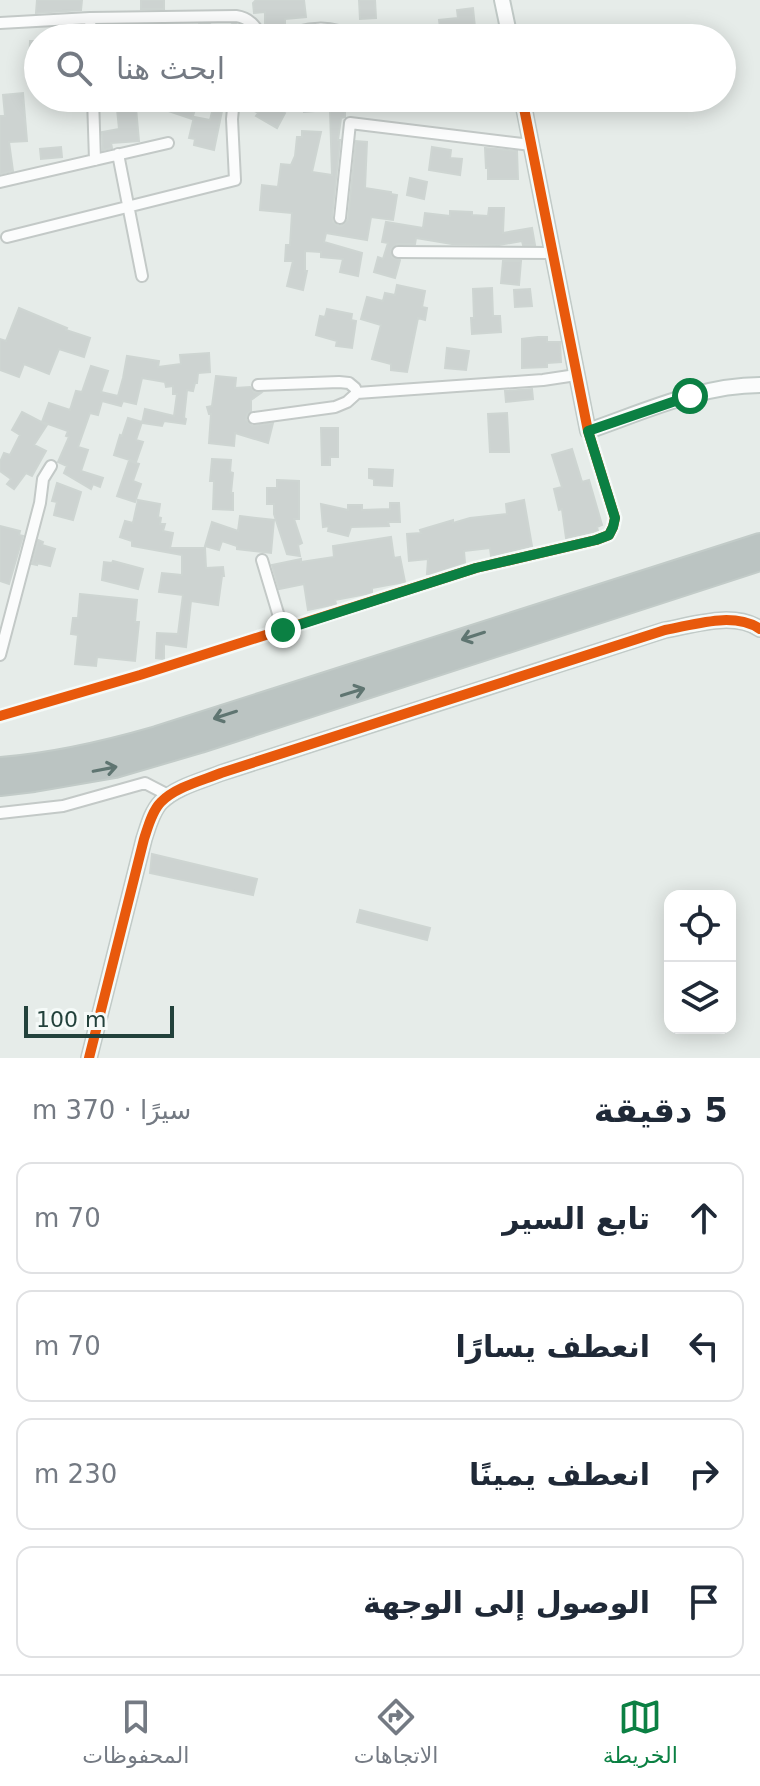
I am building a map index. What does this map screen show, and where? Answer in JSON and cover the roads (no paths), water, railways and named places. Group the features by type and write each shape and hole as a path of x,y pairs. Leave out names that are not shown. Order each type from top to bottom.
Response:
{"highway":[{"path":"0,768 64,760 157,737 760,544"},
{"path":"0,785 115,767 760,560"}],"street":[{"path":"502,0 507,24"},
{"path":"0,23 236,16 253,24"},
{"path":"90,18 90,24"},
{"path":"93,112 95,160"},
{"path":"7,237 235,180 233,112"},
{"path":"0,716 140,675 476,568 609,535 615,518 588,431 525,112"},
{"path":"340,218 350,123 531,145"},
{"path":"0,182 168,143"},
{"path":"118,154 142,276"},
{"path":"398,252 553,253"},
{"path":"254,418 335,407 357,393 576,375"},
{"path":"258,385 339,382 349,383 357,393"},
{"path":"588,431 690,396 760,385"},
{"path":"0,655 40,503 43,479 51,466"},
{"path":"262,560 283,630"},
{"path":"89,1058 144,839 152,816 160,803 170,796 221,773 665,630 728,620 745,622 760,629"},
{"path":"0,813 63,806 145,783 170,796"}]}
